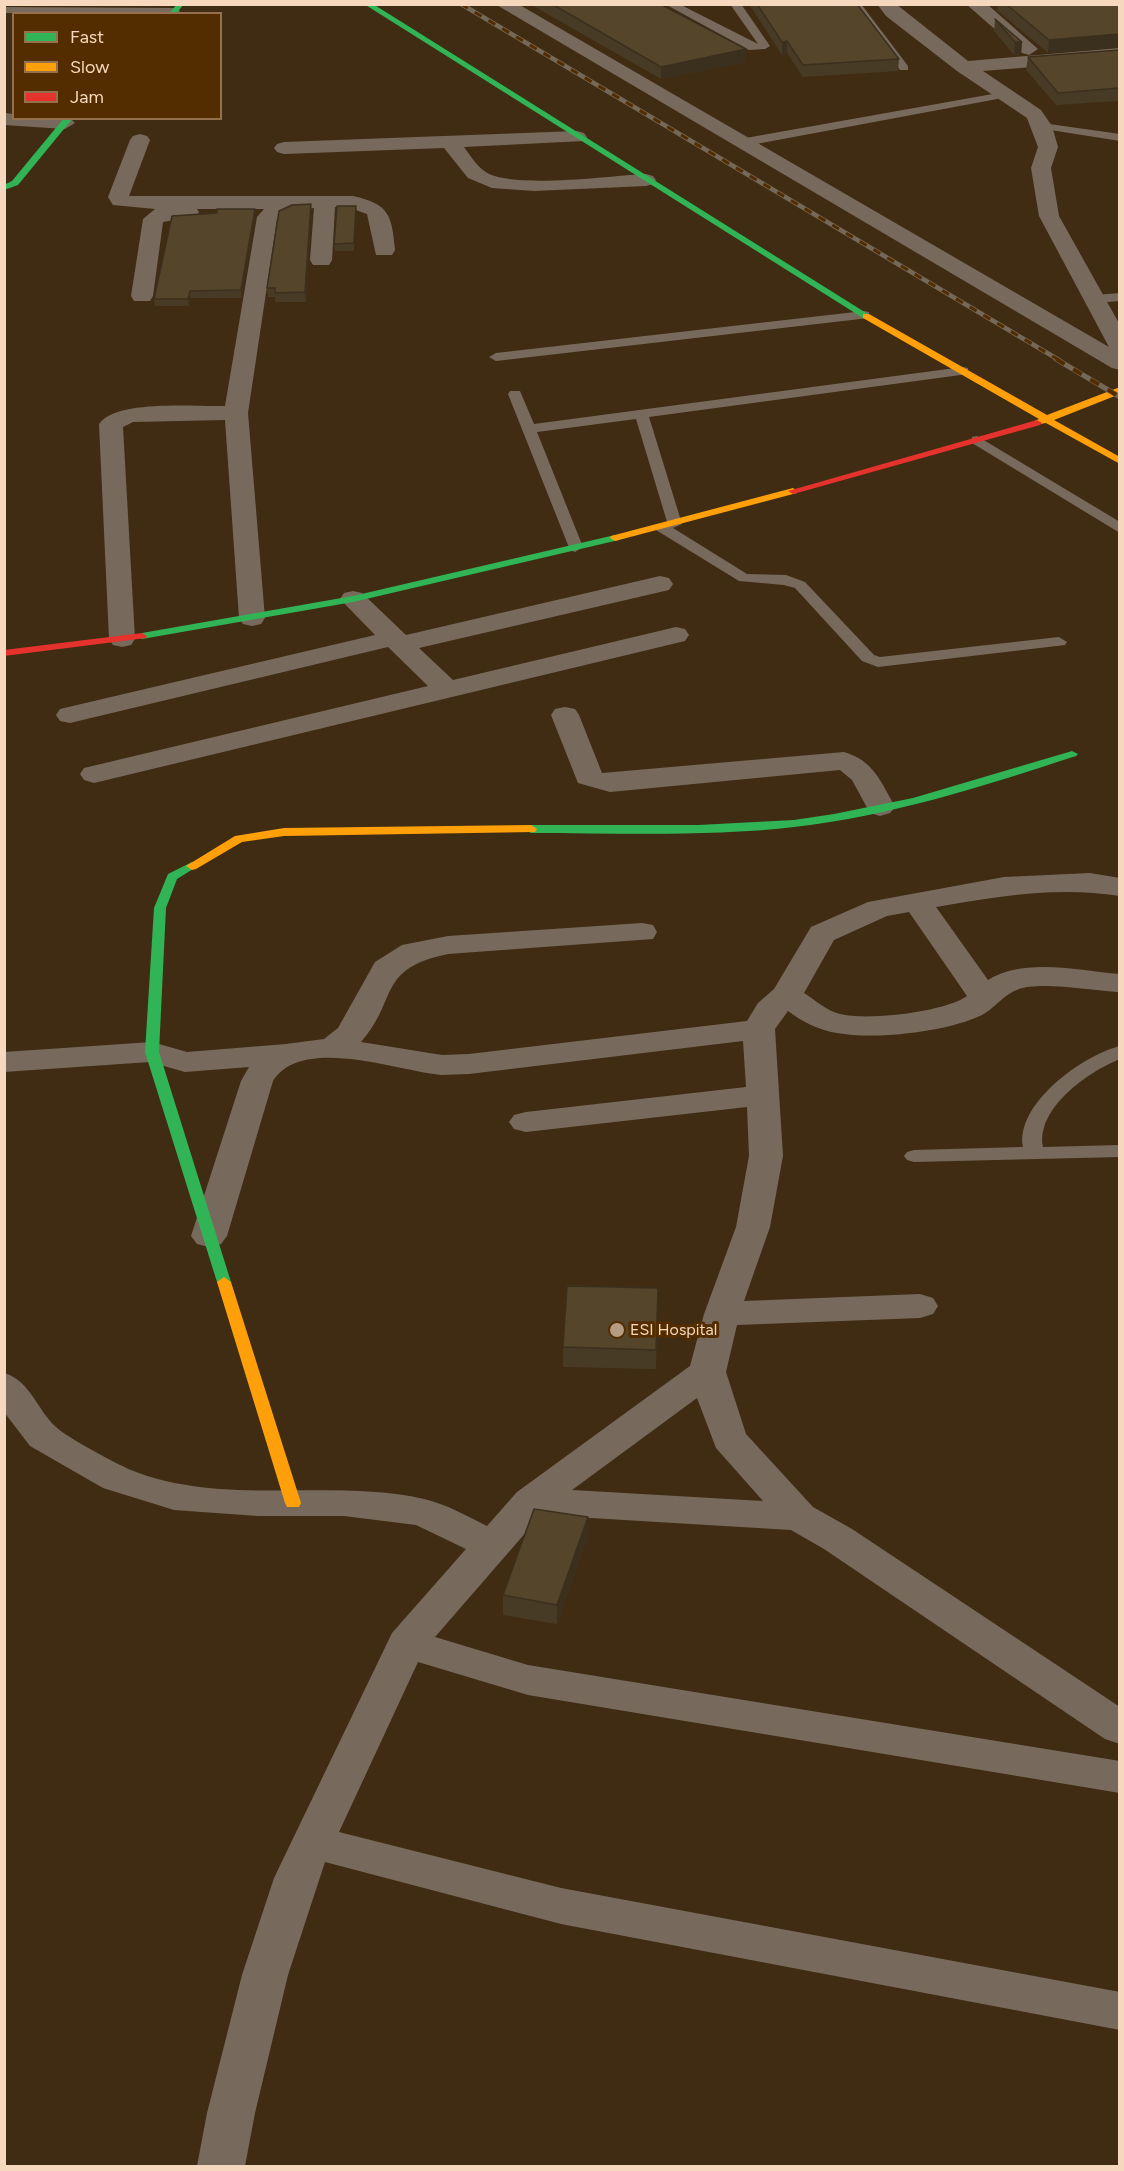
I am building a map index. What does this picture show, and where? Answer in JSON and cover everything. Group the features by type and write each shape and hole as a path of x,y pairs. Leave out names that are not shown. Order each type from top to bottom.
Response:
{"street":[{"path":"367,4 864,315 1119,461"},
{"path":"504,4 1119,363"},
{"path":"886,4 892,12 964,67 1034,114 1042,126 1048,147 1041,168 1049,216 1063,247 1095,299 1119,347"},
{"path":"975,4 1043,61"},
{"path":"964,67 1119,54"},
{"path":"985,81 1119,70"},
{"path":"4,120 67,121"},
{"path":"4,188 15,183 67,121"},
{"path":"284,148 577,137"},
{"path":"140,140 118,197 120,201 137,203 357,202 373,208 380,218 384,250"},
{"path":"450,142 479,177 496,182 518,184 646,180"},
{"path":"321,260 325,202"},
{"path":"142,296 156,216 172,213 271,211 297,203"},
{"path":"252,618 236,413 267,217 271,211"},
{"path":"4,653 122,639 353,599 668,526 1050,420 1119,390"},
{"path":"122,639 111,424 129,415 236,413"},
{"path":"70,715 660,584"},
{"path":"353,599 447,689"},
{"path":"94,774 676,635"},
{"path":"565,715 588,777 595,782 610,783 844,761 861,771 880,807"},
{"path":"275,1503 209,1236 152,1052 160,908 171,878 239,839 284,832 755,827 804,822 965,788 1072,754"},
{"path":"1119,887 1090,882 1004,886 879,908 822,934 788,995 769,1010 759,1029 766,1156 753,1227 722,1314 707,1372 729,1439 799,1517 838,1539 1119,1728"},
{"path":"916,901 985,999"},
{"path":"333,1047 351,1035 386,969 413,952 448,945 642,932"},
{"path":"788,995 810,1012 838,1024 936,1020 969,1009 1010,981 1030,978 1119,983"},
{"path":"4,1062 152,1052 185,1062 333,1047 442,1065 469,1064 759,1029"},
{"path":"209,1236 257,1081 267,1065 291,1053"},
{"path":"525,1122 762,1095"},
{"path":"722,1314 920,1306"},
{"path":"221,2166 231,2113 265,1976 296,1878 406,1643 531,1501 707,1372"},
{"path":"4,1385 43,1437 117,1479 174,1497 275,1503 344,1503 423,1512 493,1545"},
{"path":"531,1501 799,1517"},
{"path":"406,1643 528,1680 1119,1777"},
{"path":"312,1842 561,1906 1119,2011"}],"lane":[{"path":"670,4 753,48 765,46 735,4"},
{"path":"855,4 904,68"},
{"path":"4,10 71,12 176,10"},
{"path":"740,142 1005,95"},
{"path":"1042,126 1119,138"},
{"path":"1095,299 1119,297"},
{"path":"496,357 864,315"},
{"path":"529,429 963,371"},
{"path":"515,394 575,547"},
{"path":"641,414 668,526 744,578 786,580 800,585 868,658 878,662 1059,642"},
{"path":"977,440 1119,530"},
{"path":"1034,1153 1032,1134 1040,1114 1077,1074 1119,1052"},
{"path":"914,1156 1119,1151"}],"building":[{"path":"552,4 660,4 746,49 661,67"},
{"path":"757,4 857,4 899,59 803,65 787,41 782,42"},
{"path":"1006,4 1119,4 1119,34 1049,40"},
{"path":"995,19 1022,42 1015,42"},
{"path":"1119,50 1119,88 1058,93 1028,57"},
{"path":"311,204 305,292 275,293 275,288 267,288 279,211 292,205"},
{"path":"337,206 356,206 354,243 334,244"},
{"path":"217,209 255,209 241,290 190,291 188,299 154,299 172,216 217,213"},
{"path":"567,1286 658,1288 656,1350 563,1347"},
{"path":"534,1509 588,1517 557,1605 503,1595"}],"railway":[{"path":"461,4 1059,360"},
{"path":"1056,359 1120,397"}],"traffic: fast":[{"path":"174,12 181,4"},
{"path":"367,4 866,316"},
{"path":"4,188 15,183 67,120"},
{"path":"142,636 353,599 615,538"},
{"path":"531,829 642,830 754,827 834,818 915,801 1072,754"},
{"path":"192,866 172,877 160,908 152,1052 224,1282"}],"traffic: slow":[{"path":"866,316 1120,461"},
{"path":"1037,423 1120,390"},
{"path":"615,538 793,491"},
{"path":"192,866 239,839 284,832 531,829"},
{"path":"224,1282 293,1503"}],"traffic: jam":[{"path":"793,491 1037,423"},
{"path":"4,653 142,636"}],"place":[{"name":"ESI Hospital","path":"617,1330"}]}
